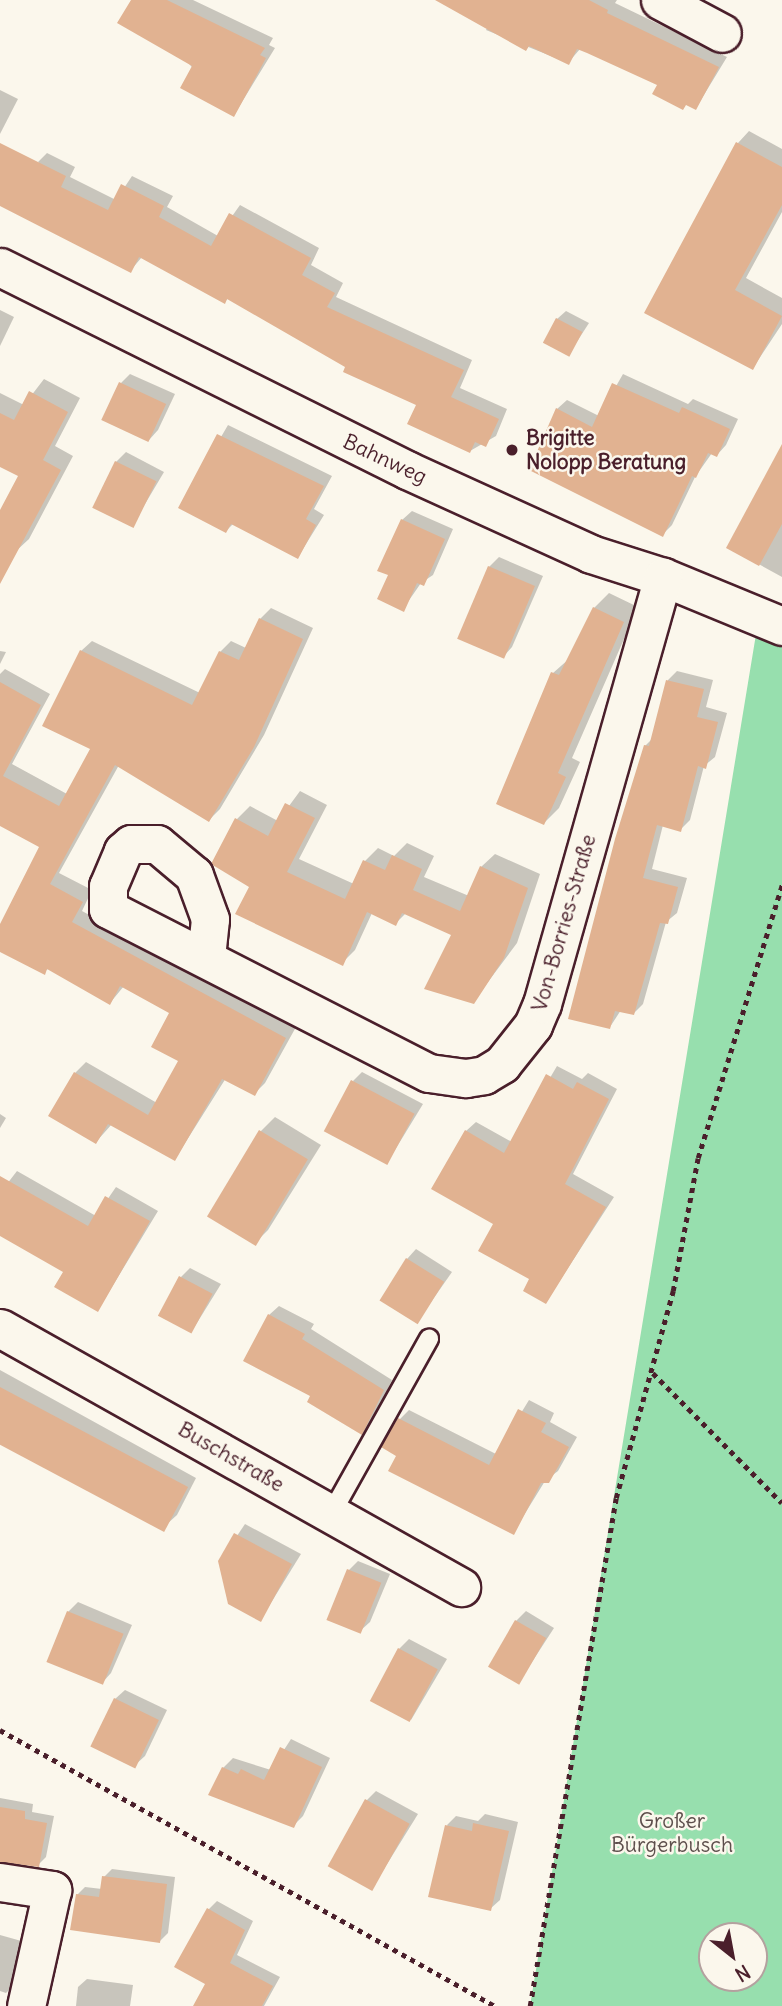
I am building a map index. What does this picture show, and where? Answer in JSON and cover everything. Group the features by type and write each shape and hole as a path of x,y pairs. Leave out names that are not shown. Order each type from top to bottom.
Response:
{"street":[{"path":"660,0 722,33"},
{"name":"Bahnweg","path":"0,267 407,470 591,554 663,577 782,626"},
{"name":"Von-Borries-Straße","path":"206,957 429,1073 466,1078 484,1075 502,1064 533,1025 542,1004 663,577"},
{"name":"Buschstraße","path":"0,1328 461,1587"},
{"path":"0,1882 52,1890 26,2006"}],"lane":[{"path":"331,1514 429,1339"}],"path":[{"path":"530,2006 616,1499 653,1373 698,1158 782,885"},
{"path":"653,1373 782,1503"},
{"path":"0,1730 495,2006"}],"green space":[{"name":"Großer Bürgerbusch","path":"759,616 782,626 782,2006 530,2006"}],"building":[{"path":"131,0 167,0 265,48 260,55 266,58 234,117 180,88 192,66 117,23"},
{"path":"435,0 589,0 608,10 607,13 719,67 696,110 686,105 683,110 652,94 657,85 587,53 577,49 569,65 529,46 526,51"},
{"path":"736,142 782,167 782,205 735,290 782,316 753,370 644,313"},
{"path":"0,143 66,176 61,187 108,210 121,184 164,206 159,217 211,246 229,213 311,258 302,275 335,293 327,307 464,370 451,397 499,419 486,447 475,442 470,453 407,424 416,405 343,372 345,367 227,299 225,304 139,257 131,273 0,206"},
{"path":"556,318 582,332 569,357 543,343"},
{"path":"119,382 166,404 148,442 101,420"},
{"path":"612,383 679,413 682,407 730,429 717,457 708,453 696,478 692,476 663,537 529,470 556,408 592,427"},
{"path":"29,391 68,412 43,460 61,470 0,584 0,510 18,476 0,467 0,413 14,420"},
{"path":"217,434 324,486 306,519 316,525 298,559 231,524 226,533 178,508"},
{"path":"782,444 782,524 759,566 726,548"},
{"path":"115,461 156,481 134,528 92,508"},
{"path":"401,519 445,539 424,586 417,583 404,612 377,599 388,575 377,571"},
{"path":"488,566 535,586 504,659 457,639"},
{"path":"593,607 624,622 558,773 566,777 544,825 496,804 551,672 559,675"},
{"path":"259,618 303,639 254,747 209,822 115,765 50,884 83,902 72,922 286,1038 255,1096 222,1079 175,1161 108,1124 96,1144 48,1116 74,1072 148,1115 178,1061 151,1047 169,1013 120,986 110,1005 47,969 45,975 0,952 0,924 39,847 0,826 0,682 41,705 3,776 59,806 90,749 42,726 80,650 192,705 219,651 239,660"},
{"path":"666,680 704,689 697,717 718,722 706,769 698,766 681,832 657,825 643,878 678,887 668,924 660,923 634,1015 615,1011 610,1029 568,1019 615,839 644,745 649,746"},
{"path":"285,803 315,818 287,872 345,899 363,860 385,870 392,855 422,869 413,890 460,911 480,866 528,888 504,958 474,1004 424,989 451,935 402,913 396,926 367,912 343,966 235,914 249,887 211,864 235,818 268,836"},
{"path":"546,1074 573,1089 577,1082 609,1099 565,1184 606,1207 546,1304 523,1291 529,1279 478,1251 493,1224 431,1189 465,1130 504,1153"},
{"path":"351,1080 415,1114 387,1165 324,1131"},
{"path":"259,1130 308,1159 256,1246 207,1217"},
{"path":"0,1176 88,1226 105,1196 150,1221 98,1312 54,1287 63,1272 0,1236"},
{"path":"406,1258 444,1282 418,1324 380,1300"},
{"path":"179,1276 213,1294 191,1334 158,1316"},
{"path":"268,1314 305,1334 302,1339 384,1390 362,1435 307,1402 310,1396 243,1361"},
{"path":"0,1387 188,1487 164,1532 0,1445"},
{"path":"518,1409 546,1423 541,1432 569,1447 549,1483 541,1483 514,1535 388,1471 396,1456 381,1447 398,1418 489,1465"},
{"path":"234,1533 292,1564 261,1622 228,1604 218,1561"},
{"path":"347,1569 381,1583 361,1634 326,1620"},
{"path":"67,1611 124,1634 103,1685 46,1662"},
{"path":"515,1620 546,1638 519,1685 488,1667"},
{"path":"398,1648 438,1669 410,1722 370,1701"},
{"path":"114,1698 159,1720 135,1768 90,1747"},
{"path":"280,1747 322,1767 294,1828 208,1795 222,1767 238,1774 241,1769 264,1780"},
{"path":"365,1799 410,1824 372,1891 328,1866"},
{"path":"0,1807 25,1811 25,1819 47,1823 39,1867 0,1862"},
{"path":"473,1823 509,1831 491,1911 428,1897 445,1825 472,1831"},
{"path":"102,1876 167,1884 160,1943 70,1930 76,1894 99,1897"},
{"path":"207,1908 245,1930 230,1963 273,1986 262,2006 193,2006 205,1984 174,1967"}],"place":[{"name":"Brigitte Nolopp Beratung","path":"512,450"}]}
